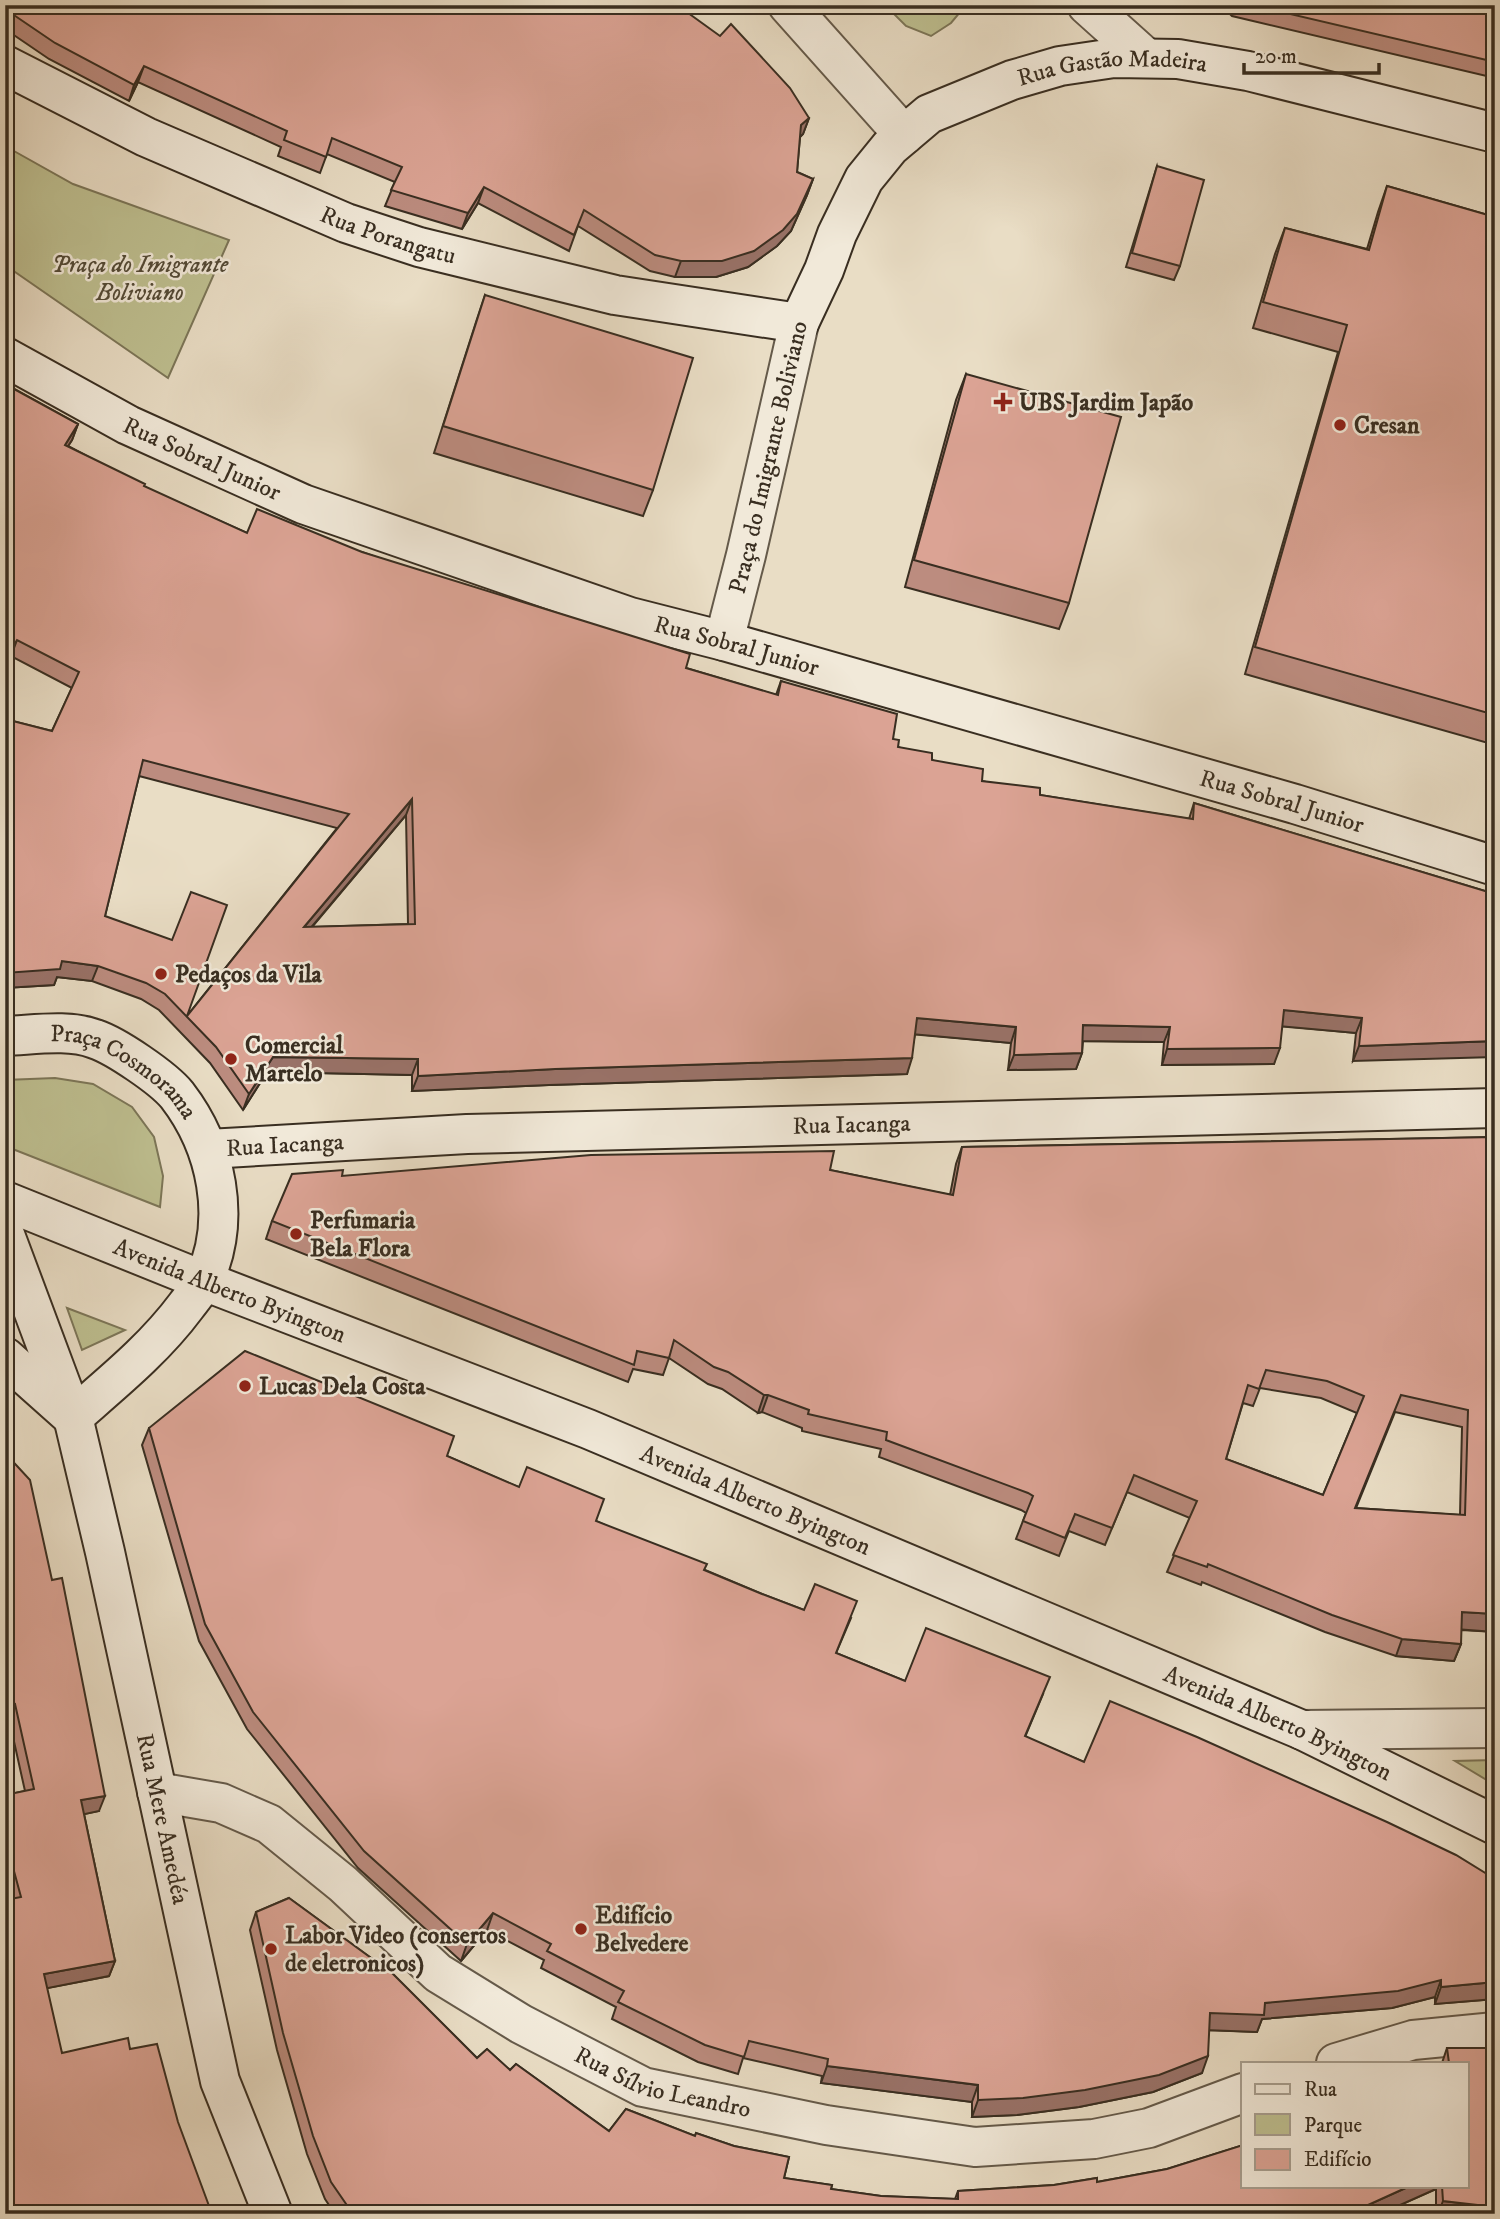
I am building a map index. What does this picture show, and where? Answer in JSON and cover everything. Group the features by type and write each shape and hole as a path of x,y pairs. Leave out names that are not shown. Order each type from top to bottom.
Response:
{"street":[{"path":"788,5 904,135"},
{"path":"1087,5 1146,58"},
{"name":"Rua Gastão Madeira","path":"904,135 929,114 1012,80 1060,66 1114,58 1178,59 1248,71 1495,133"},
{"name":"Rua Porangatu","path":"5,65 146,137 346,223 407,243 615,295 799,323"},
{"name":"Praça do Imigrante Boliviano","path":"724,641 799,323 864,179 890,147 904,135"},
{"name":"Rua Sobral Junior","path":"5,357 128,425 303,503 630,617 724,641 1295,804 1495,866"},
{"name":"Praça Cosmorama","path":"5,1036 67,1034 93,1038 127,1054 176,1094 208,1149 218,1192 217,1238 204,1282"},
{"name":"Rua Iacanga","path":"208,1149 467,1135 1495,1108"},
{"name":"Avenida Alberto Byington","path":"5,1201 204,1282 588,1429 1302,1730 1495,1825"},
{"name":"Rua Mere Amedéa","path":"5,1235 73,1417 220,2081 273,2214"},
{"path":"5,1357 73,1417 166,1333 204,1282"},
{"path":"1302,1730 1495,1728"},
{"name":"Rua Sílvio Leandro","path":"157,1792 221,1802 269,1824 343,1884 438,1973 521,2024 643,2087 826,2125 975,2147 1107,2136 1149,2128 1241,2094"},
{"path":"1339,2062 1413,2040 1495,2032"}],"green space":[{"path":"885,5 966,5 951,23 931,36 906,26"},
{"name":"Praça do Imigrante Boliviano","path":"5,146 73,184 229,240 168,378 5,265"},
{"path":"55,1078 93,1084 132,1107 154,1137 163,1176 160,1207 5,1146 5,1080"},
{"path":"67,1308 125,1330 82,1350"},
{"path":"1495,1760 1495,1785 1455,1761"}],"building":[{"path":"5,5 677,5 720,36 731,24 790,88 809,118 801,125 797,172 813,179 797,214 783,230 754,251 722,261 681,261 655,255 584,210 574,235 484,187 468,213 391,190 402,167 332,138 326,157 284,140 287,131 144,66 134,85 55,43 5,9"},
{"path":"1252,5 1495,5 1495,62"},
{"path":"1157,166 1204,180 1180,266 1132,253"},
{"path":"1387,186 1495,217 1495,715 1255,647 1347,325 1263,302 1285,228 1369,250"},
{"path":"485,295 693,358 653,490 443,426"},
{"path":"966,374 1121,417 1069,603 914,560"},
{"path":"5,384 78,424 65,445 145,484 144,486 247,533 257,509 362,552 690,654 686,668 778,695 781,681 897,714 893,739 899,740 898,747 932,753 932,760 983,769 982,781 1040,788 1040,795 1193,819 1194,803 1495,894 1495,1041 1359,1046 1362,1018 1284,1010 1280,1048 1167,1049 1170,1027 1083,1025 1082,1053 1014,1055 1016,1027 917,1018 912,1058 418,1076 418,1059 273,1057 249,1094 216,1047 165,994 146,983 98,966 62,961 60,969 5,973 5,719 52,731 79,672 17,640 5,660","holes":["143,760 349,814 187,1016 227,905 191,892 172,940 105,916","412,799 415,924 304,927"]},
{"path":"1495,1137 1495,1614 1462,1612 1461,1644 1402,1639 1332,1615 1208,1564 1207,1567 1173,1555 1197,1501 1134,1475 1112,1528 1075,1514 1065,1538 1023,1521 1033,1496 1028,1493 886,1440 887,1432 808,1414 809,1410 764,1395 728,1372 714,1367 674,1340 669,1358 637,1351 634,1365 272,1221 292,1174 343,1170 342,1176 591,1155 834,1151 830,1170 953,1195 962,1147","holes":["1266,1370 1327,1381 1364,1396 1323,1495 1226,1459 1248,1385 1259,1389","1401,1395 1468,1410 1465,1515 1355,1508"]},
{"path":"245,1351 454,1436 447,1456 519,1487 527,1467 604,1499 596,1521 707,1564 704,1570 762,1594 804,1610 815,1584 857,1601 836,1653 905,1681 926,1628 1050,1677 1025,1736 1084,1762 1110,1701 1197,1737 1456,1855 1495,1879 1495,1982 1441,1987 1441,1980 1398,1991 1265,2003 1264,2015 1210,2013 1208,2056 1159,2075 1085,2090 1023,2098 978,2100 978,2085 827,2066 828,2059 749,2041 744,2057 705,2045 618,2002 624,1991 547,1951 551,1944 493,1913 467,1944 364,1851 253,1712 205,1624 149,1428"},
{"path":"5,1453 30,1480 52,1580 62,1578 105,1796 81,1800 115,1961 44,1974 62,2053 128,2038 130,2049 157,2044 178,2122 212,2214 5,2214 5,1900 21,1897 5,1838 5,1795 34,1789 15,1704 5,1706"},
{"path":"289,1898 393,1974 477,2058 487,2049 510,2070 516,2064 609,2131 626,2109 695,2136 696,2133 734,2146 789,2157 784,2178 832,2185 831,2189 881,2196 958,2199 958,2191 1054,2185 1097,2178 1097,2182 1167,2169 1241,2146 1241,2188 1406,2188 1359,2209 1361,2214 353,2214 331,2182 313,2136 283,2033 256,1912"},
{"path":"1447,2048 1495,2048 1495,2207 1443,2201 1442,2188 1468,2188 1468,2062 1449,2062"}],"place":[{"name":"UBS Jardim Japão","path":"1003,402"},
{"name":"Cresan","path":"1340,425"},
{"name":"Pedaços da Vila","path":"161,974"},
{"name":"Comercial Martelo","path":"231,1059"},
{"name":"Perfumaria Bela Flora","path":"296,1234"},
{"name":"Lucas Dela Costa","path":"245,1386"},
{"name":"Edifício Belvedere","path":"581,1929"},
{"name":"Labor Video (consertos de eletronicos)","path":"271,1949"}]}
